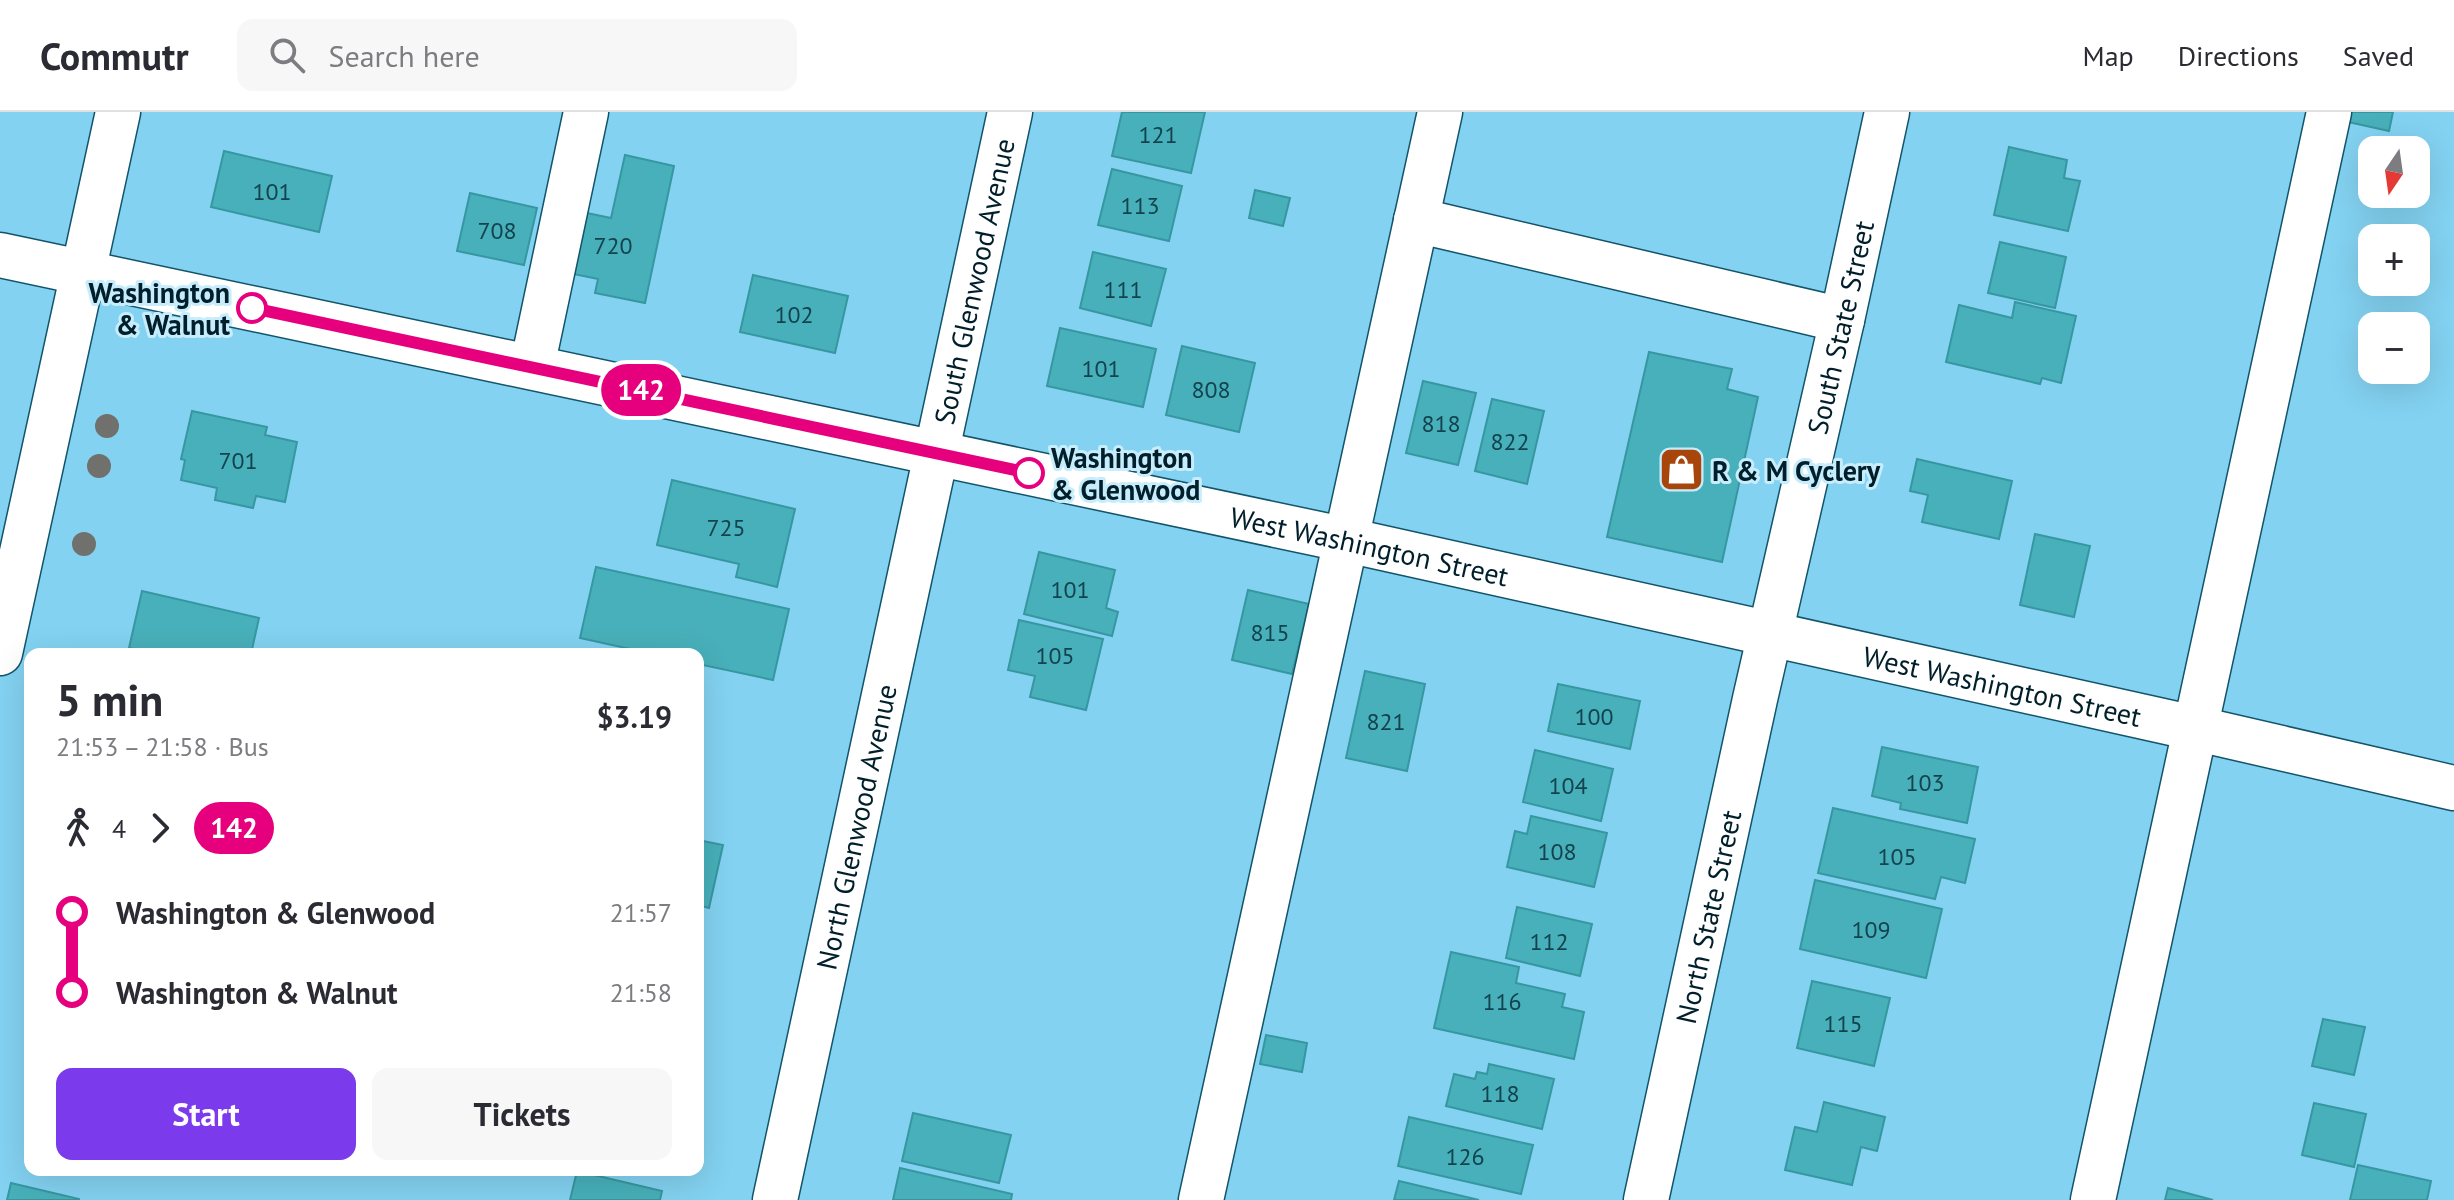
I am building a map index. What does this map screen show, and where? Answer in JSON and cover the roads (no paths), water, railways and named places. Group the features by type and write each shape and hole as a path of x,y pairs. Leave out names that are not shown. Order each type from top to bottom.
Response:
{"street":[{"path":"0,653 118,112"},
{"path":"532,367 586,112"},
{"name":"South Glenwood Avenue","path":"937,452 1010,112"},
{"path":"1201,1200 1440,112"},
{"name":"South State Street","path":"1771,634 1887,112"},
{"path":"2093,1200 2329,112"},
{"path":"1416,220 1842,320"},
{"name":"West Washington Street","path":"0,255 1347,540 2454,788"},
{"name":"North Glenwood Avenue","path":"775,1200 937,452"},
{"name":"North State Street","path":"1646,1200 1771,634"}],"place":[{"name":"Washington & Walnut","path":"252,308"},
{"name":"R & M Cyclery","path":"1681,470"},
{"name":"Washington & Glenwood","path":"1029,473"}]}
